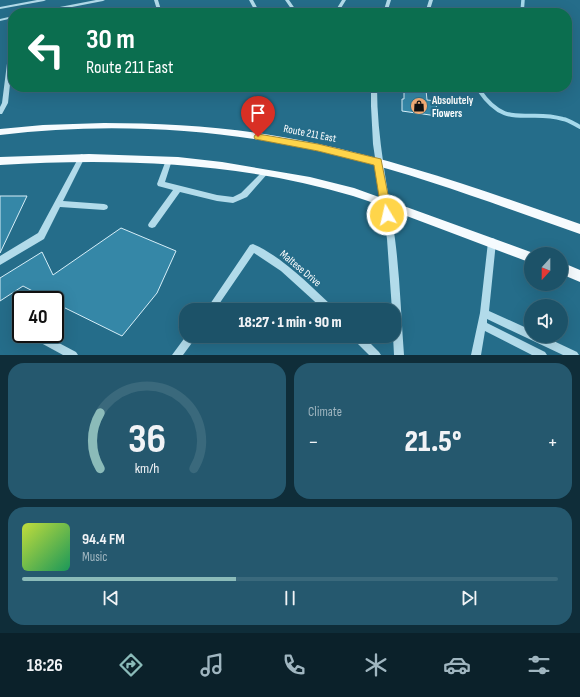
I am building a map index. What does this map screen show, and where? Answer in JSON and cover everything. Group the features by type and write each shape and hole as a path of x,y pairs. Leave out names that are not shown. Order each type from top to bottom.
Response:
{"main road":[{"name":"Route 211 East","path":"0,132 112,126 186,128 286,141 318,147 378,162 460,187 580,229"},
{"path":"0,161 82,157 169,160 266,172 326,184 385,203 524,254"},
{"path":"568,271 580,276"}],"street":[{"path":"0,8 44,0"},
{"path":"62,8 103,0"},
{"path":"0,112 5,103 8,77"},
{"path":"374,92 374,128 391,240 399,355"},
{"path":"0,261 40,236 82,157"},
{"path":"169,160 161,184 217,198 233,200 244,195 266,172"},
{"path":"152,225 178,189"},
{"path":"58,204 104,207"},
{"path":"476,355 484,314 492,242"},
{"name":"Maltese Drive","path":"215,303 253,248 269,257 305,285 323,303"},
{"path":"484,314 524,332"},
{"path":"482,325 542,355"},
{"path":"50,343 73,355"},
{"path":"177,355 186,343"},
{"path":"363,343 376,355"},
{"path":"549,343 574,355"}],"building":[{"name":"Absolutely Flowers","path":"404,92 426,92 427,100 436,101 437,116 402,111 402,99 404,99"},
{"path":"0,196 27,196 0,253"},
{"path":"121,228 176,251 157,293 122,336 64,307 64,291 33,291 23,286 15,291 12,291 12,293 0,301 0,278 42,252 53,275"}],"waterway":[{"path":"522,8 523,0"},
{"path":"481,92 489,103 508,114 518,116 550,116 567,120 580,127"}],"place":[{"name":"Absolutely Flowers","path":"419,106"}],"route":[{"path":"258,137 318,147 378,162 387,215"}]}
